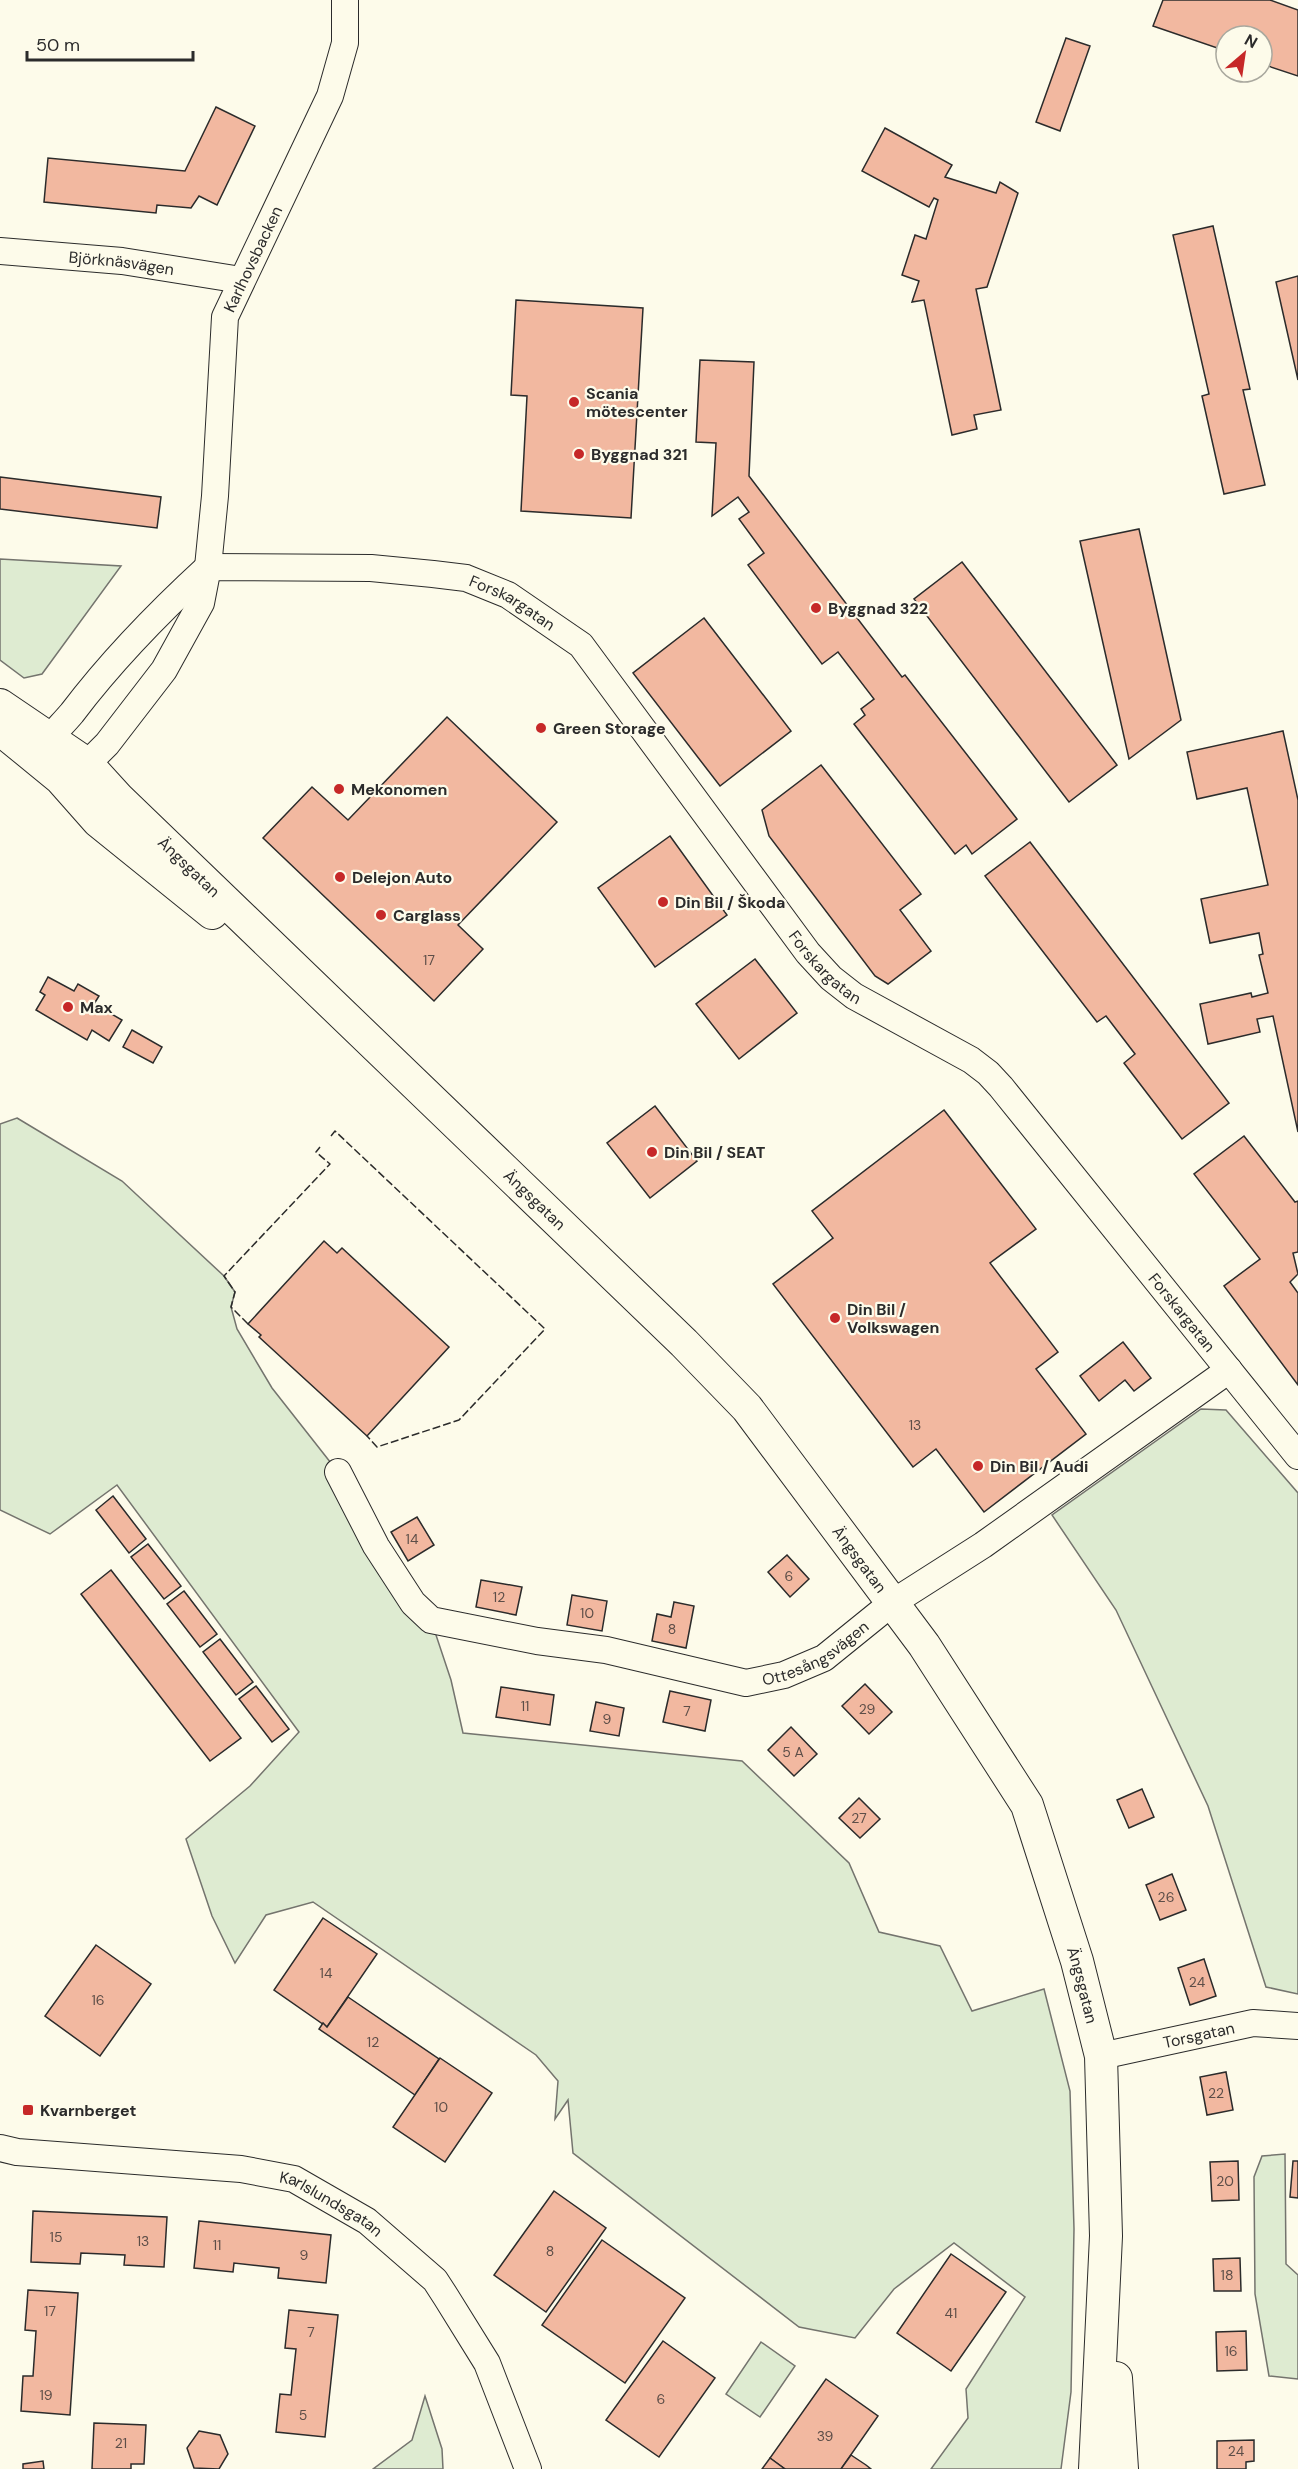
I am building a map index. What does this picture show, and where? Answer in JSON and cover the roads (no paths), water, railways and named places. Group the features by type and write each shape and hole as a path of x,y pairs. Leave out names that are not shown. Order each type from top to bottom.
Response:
{"main road":[{"path":"0,705 42,747"},
{"path":"0,729 42,747"},
{"name":"Ängsgatan","path":"42,747 87,764 118,798 675,1335 747,1408 924,1645 1027,1805 1077,1961 1101,2056 1106,2236 1122,2469"},
{"name":"Ängsgatan","path":"42,747 60,778 98,821 353,1026"},
{"name":"Ängsgatan","path":"1095,2469 1106,2236"}],"street":[{"name":"Karlhovsbacken","path":"208,567 215,496 225,317 330,96 345,43 345,0"},
{"name":"Björknäsvägen","path":"0,251 122,261 241,280"},
{"path":"42,747 71,714 86,692 128,645 208,567"},
{"path":"60,778 87,764 107,744 164,670 201,603 208,567"},
{"name":"Forskargatan","path":"208,567 371,568 466,578 508,595 581,645 808,953 831,978 854,996 971,1060 988,1073 1298,1456"},
{"name":"Ottesångsvägen","path":"338,1472 376,1546 413,1603 432,1620 537,1641 606,1650 746,1683 784,1675 824,1658 892,1603 983,1545 1229,1370"},
{"name":"Torsgatan","path":"1101,2056 1253,2023 1283,2023 1298,2026"},
{"name":"Karlslundsgatan","path":"0,2148 17,2152 252,2171 294,2180 367,2222 435,2280 488,2363 528,2469"}],"place":[{"name":"Scania mötescenter","path":"574,402"},
{"name":"Byggnad 321","path":"579,454"},
{"name":"Byggnad 322","path":"816,608"},
{"name":"Green Storage","path":"541,728"},
{"name":"Mekonomen","path":"339,789"},
{"name":"Delejon Auto","path":"340,877"},
{"name":"Din Bil / Škoda","path":"663,902"},
{"name":"Carglass","path":"381,915"},
{"name":"Max","path":"68,1007"},
{"name":"Din Bil / SEAT","path":"652,1152"},
{"name":"Din Bil / Volkswagen","path":"835,1318"},
{"name":"Din Bil / Audi","path":"978,1466"},
{"name":"Kvarnberget","path":"28,2110"}]}
